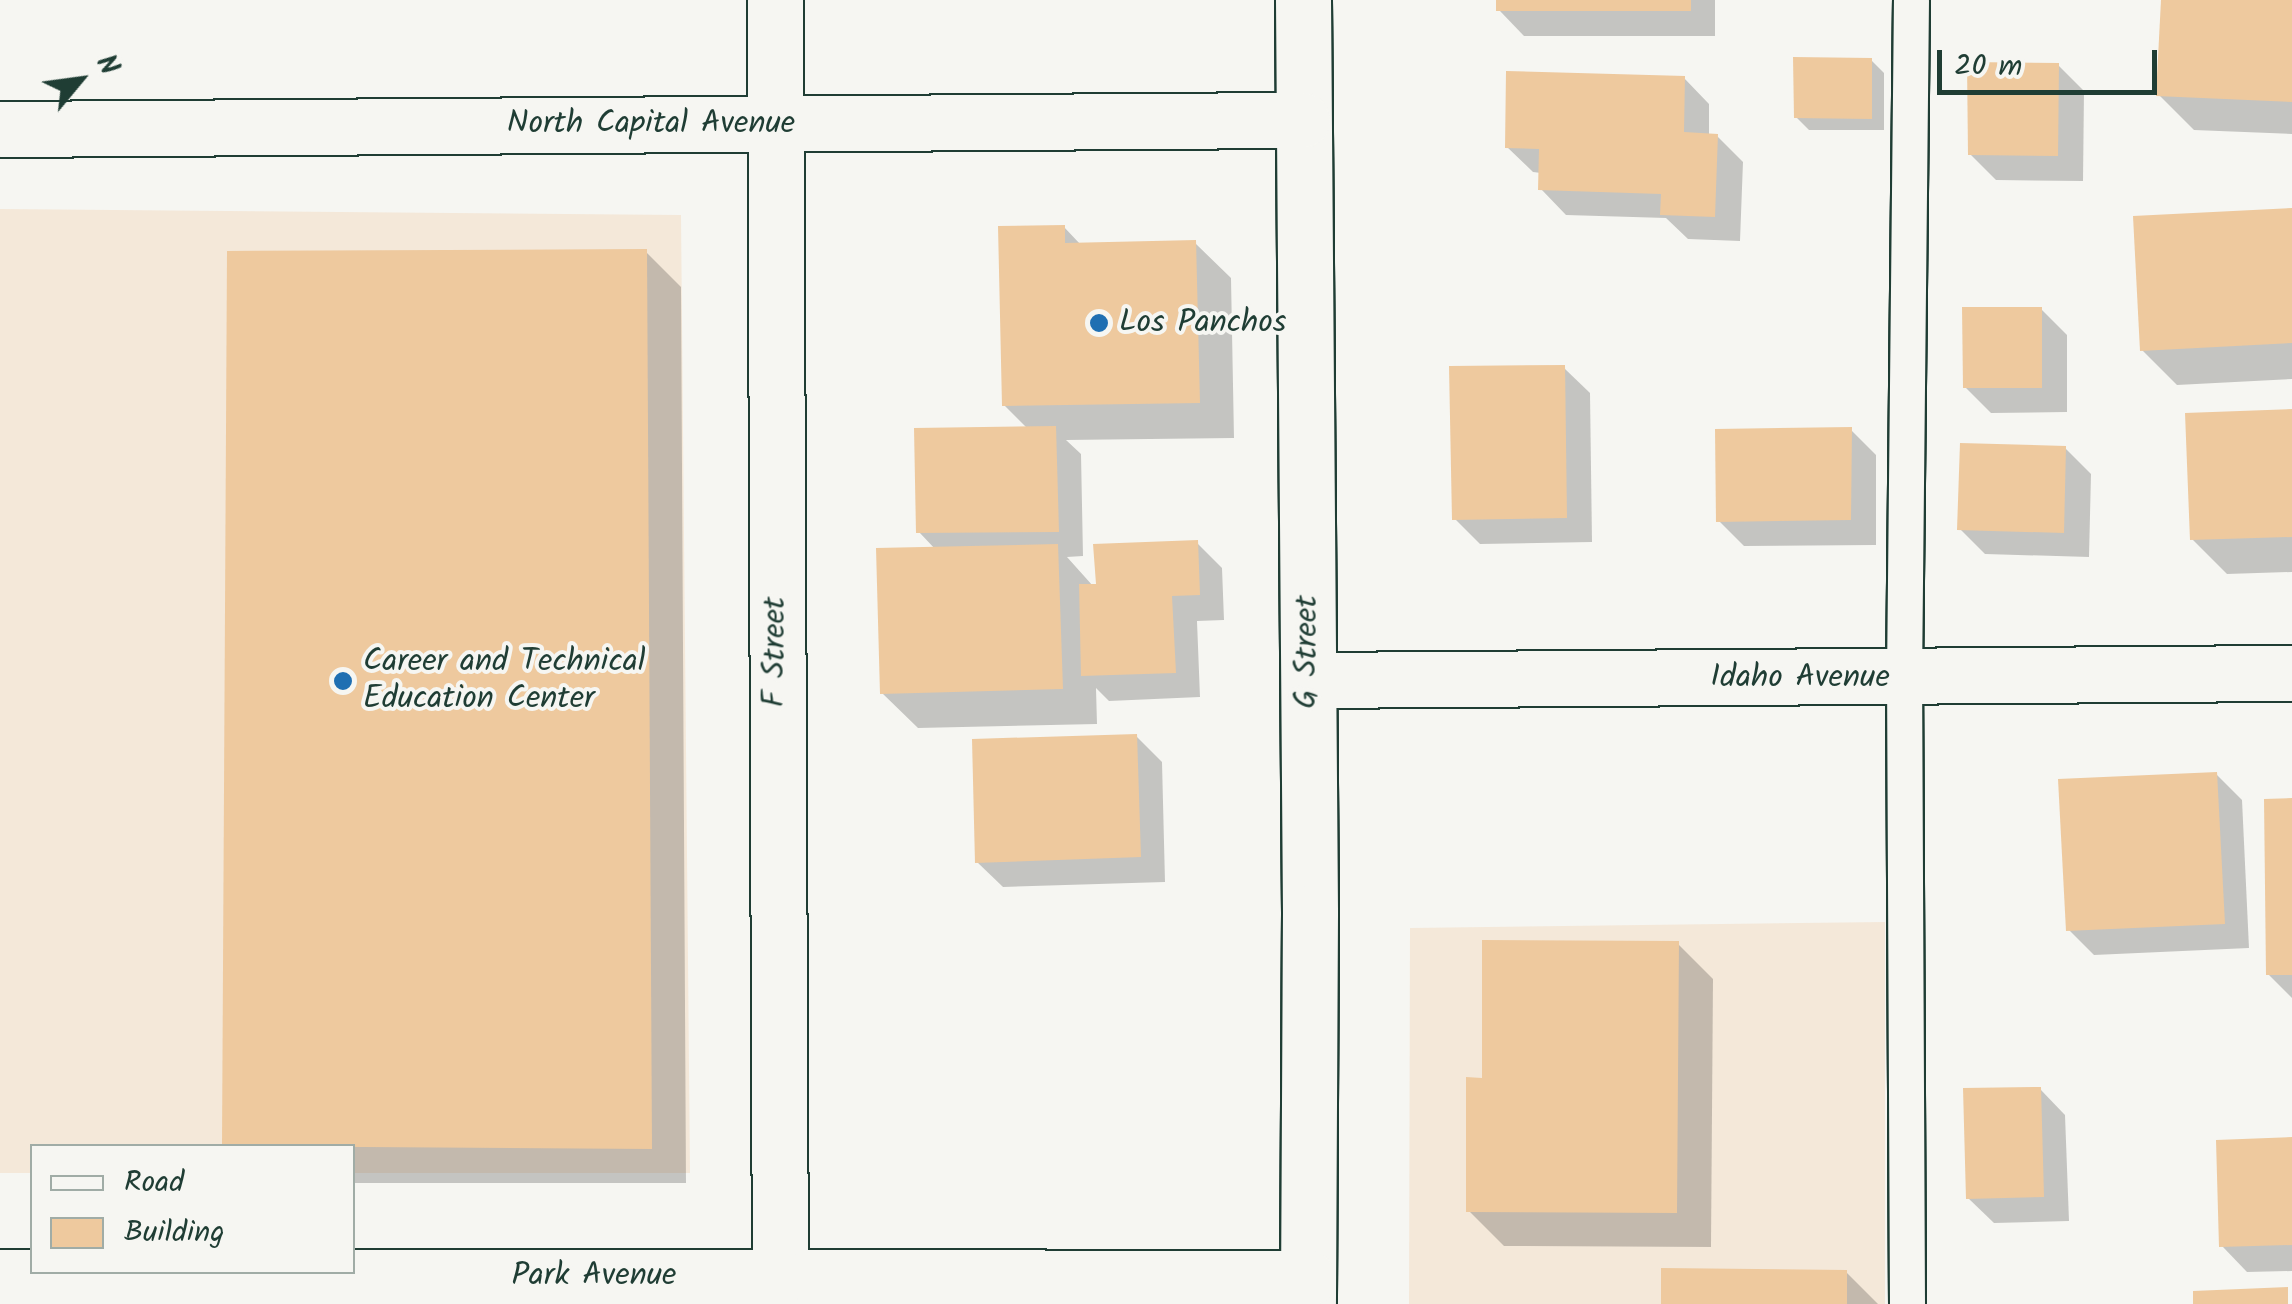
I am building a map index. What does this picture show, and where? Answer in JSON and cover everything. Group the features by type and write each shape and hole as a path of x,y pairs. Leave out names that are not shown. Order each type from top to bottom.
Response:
{"street":[{"name":"F Street","path":"776,0 780,1290"},
{"name":"G Street","path":"1303,0 1309,680 1308,1291"},
{"name":"North Capital Avenue","path":"0,129 1302,120"},
{"name":"Idaho Avenue","path":"1309,680 2292,674"},
{"name":"Park Avenue","path":"0,1277 167,1289 1308,1291"}],"lane":[{"path":"1907,1304 1904,678 1910,0"}],"shaded area":[{"name":"Career and Technical Education Center","path":"0,209 681,215 690,1173 355,1173 355,1144 30,1144 30,1173 0,1173"},
{"path":"1885,922 1885,1304 1409,1304 1410,928"}],"building":[{"path":"1496,0 1691,0 1691,11 1496,11"},
{"path":"2161,0 2292,0 2292,102 2156,96"},
{"path":"1793,57 1872,58 1872,119 1794,118"},
{"path":"1967,62 2059,63 2058,156 1968,155"},
{"path":"1506,71 1685,76 1684,132 1718,134 1715,217 1660,215 1661,194 1538,190 1539,149 1505,148"},
{"path":"2292,208 2292,343 2140,351 2133,216"},
{"name":"Los Panchos","path":"1065,225 1065,243 1196,240 1200,403 1002,406 998,226"},
{"path":"647,249 652,1149 222,1144 227,251"},
{"path":"1962,307 2042,307 2042,388 1963,388"},
{"path":"1565,365 1567,518 1452,520 1449,366"},
{"path":"2292,409 2292,537 2190,540 2185,413"},
{"path":"1056,426 1059,532 916,533 914,428"},
{"path":"1852,427 1851,520 1716,522 1715,429"},
{"path":"1960,443 2066,446 2064,533 1957,530"},
{"path":"1198,540 1200,595 1172,596 1176,673 1081,676 1079,584 1096,584 1093,544"},
{"path":"1058,544 1063,689 880,694 876,548"},
{"path":"1137,734 1141,857 975,863 972,739"},
{"path":"2217,772 2225,924 2066,931 2058,779"},
{"path":"2292,798 2292,975 2266,975 2264,799"},
{"path":"1482,940 1679,941 1677,1213 1466,1212 1466,1077 1482,1078"},
{"path":"2041,1087 2044,1197 1966,1199 1963,1088"},
{"path":"2292,1137 2292,1245 2219,1247 2216,1140"},
{"path":"1661,1268 1847,1270 1847,1304 1661,1304"},
{"path":"2288,1287 2288,1304 2193,1304 2193,1291"}],"place":[{"name":"Los Panchos","path":"1099,323"},
{"name":"Career and Technical Education Center","path":"343,681"}]}
